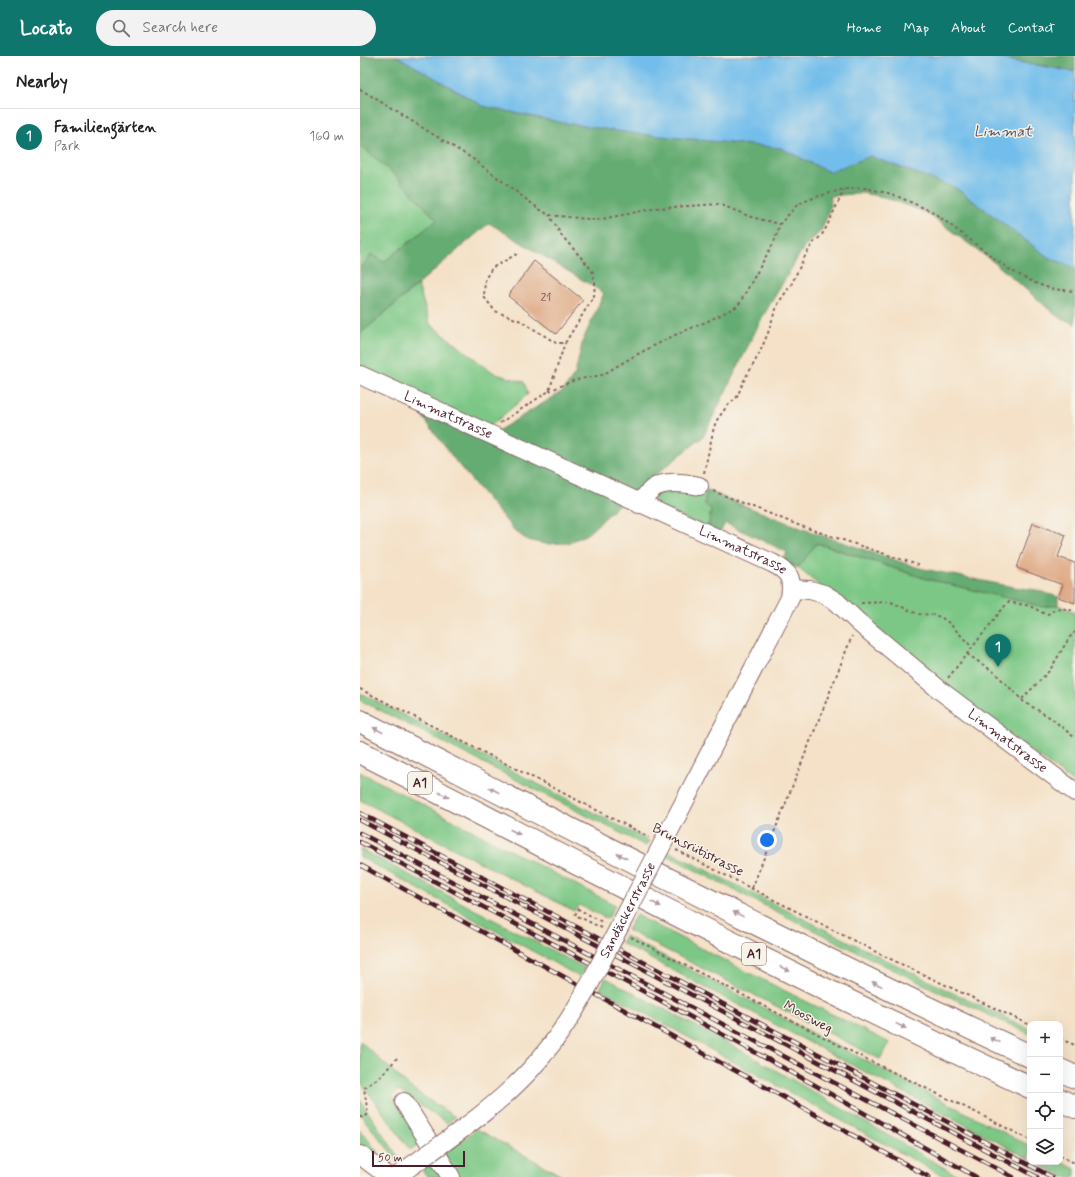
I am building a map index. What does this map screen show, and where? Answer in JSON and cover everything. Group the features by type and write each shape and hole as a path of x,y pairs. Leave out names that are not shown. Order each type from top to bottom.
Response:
{"highway":[{"name":"A1","path":"360,721 875,983 1027,1055"},
{"name":"A1","path":"360,752 738,946 890,1021 1027,1086"},
{"path":"1063,1071 1075,1077"},
{"path":"1063,1101 1075,1107"}],"street":[{"name":"Limmatstrasse","path":"360,375 783,569 789,576 791,589 810,590 824,594 836,602 939,690 1075,792"},
{"path":"639,504 653,489 667,484 681,483 699,486"},
{"name":"Sandäckerstrasse","path":"396,1177 489,1108 522,1079 548,1050 565,1027 586,993 661,841 790,598 791,589"},
{"path":"404,1102 452,1177"},
{"path":"360,1155 389,1177"}],"path":[{"path":"360,89 474,159 549,215 597,220 657,208 719,204 752,217 780,224"},
{"path":"486,433 549,392 575,380 602,375 668,338 738,306 774,242 780,224 798,204 844,189 865,188 892,194 916,204 933,212 1010,270 1035,283 1052,289 1075,291"},
{"path":"844,189 826,230 813,244 804,258 780,302 760,352 745,378 737,397 727,406 717,420 714,427 704,473 699,486 798,525 921,566"},
{"path":"549,215 562,236 592,270 595,282 594,296 566,344 549,392"},
{"path":"517,254 492,268 485,279 484,297 495,311 521,321 556,343 566,344"},
{"path":"860,603 891,602 919,614 935,615 949,623 972,647"},
{"path":"939,690 1008,602 1030,606 1045,614 1061,608 1075,611"},
{"path":"752,888 858,622"},
{"path":"1022,699 1050,670 1069,638 1075,632"},
{"path":"967,654 994,672 1022,699 1032,707 1051,718 1075,738"},
{"name":"Brunsrütistrasse","path":"360,689 661,841 882,955 1027,1024"},
{"path":"606,931 575,915 578,909 607,924"},
{"name":"Moosweg","path":"628,935 862,1057 1027,1138"},
{"path":"1063,1040 1075,1046"},
{"path":"360,1117 368,1114 364,1088 381,1076 397,1058"},
{"path":"1063,1157 1075,1163"}],"green space":[{"path":"360,56 397,56 483,106 559,122 631,133 781,148 829,172 870,155 956,188 1048,257 1075,268 1075,324 1057,316 995,263 927,213 884,197 862,193 830,196 830,207 821,231 804,247 762,318 703,437 620,503 587,534 568,543 546,544 527,540 514,530 457,463 417,409 483,440 563,391 575,374 583,340 604,293 489,223 360,334 360,268 372,254 384,262 437,220 396,176 360,145"},
{"path":"985,56 1075,56 1075,71"},
{"path":"360,145 396,176 437,220 384,262 372,254 360,268"},
{"path":"418,285 430,324 496,374 524,382 528,394 493,424 486,426 360,370 360,334"},
{"path":"693,487 708,491 705,498 711,509 708,529 654,504 654,495"},
{"path":"708,491 803,529 919,568 1013,587 1036,590 1058,597 1058,605 1044,607 927,579 817,543 798,568 783,562 787,552 725,523 720,533 708,529 711,509 705,505 705,498"},
{"path":"816,543 927,579 1044,607 1058,605 1075,612 1075,784 898,650 798,568"},
{"path":"360,693 649,841 646,846 360,700"},
{"path":"360,772 615,905 608,919 579,905 574,911 360,800"},
{"path":"360,849 585,968 580,977 360,857"},
{"path":"668,851 953,993 1027,1028 1027,1033 892,969 666,855"},
{"path":"636,915 890,1043 880,1059 627,930"},
{"path":"625,936 1027,1144 1027,1157 621,943"},
{"path":"606,978 751,1056 960,1177 945,1177 600,989"},
{"path":"360,1041 411,1088 455,1117 447,1123 398,1090 392,1096 423,1141 410,1150 360,1081"},
{"path":"360,1100 399,1158 397,1160 360,1114"},
{"path":"477,1129 564,1177 458,1177 443,1154"},
{"path":"360,1130 389,1166 360,1149"},
{"path":"436,1160 446,1177 428,1177 422,1170"},
{"path":"1063,1163 1075,1169 1075,1177 1063,1177 1041,1165 1063,1165"}],"water":[{"name":"Limmat","path":"397,56 985,56 1075,72 1075,268 1048,257 956,188 870,156 829,172 781,148 631,133 559,122 483,106"}],"building":[{"path":"534,261 583,300 556,334 508,296"},
{"path":"1033,523 1066,535 1058,557 1075,563 1075,603 1058,597 1063,585 1017,568"}],"railway":[{"path":"360,813 1052,1177"},
{"path":"360,820 1037,1177"},
{"path":"360,833 1013,1177"},
{"path":"360,842 656,998 813,1084 976,1177"},
{"path":"360,865 929,1177"}],"place":[{"name":"Familiengärten","path":"998,667"}]}
